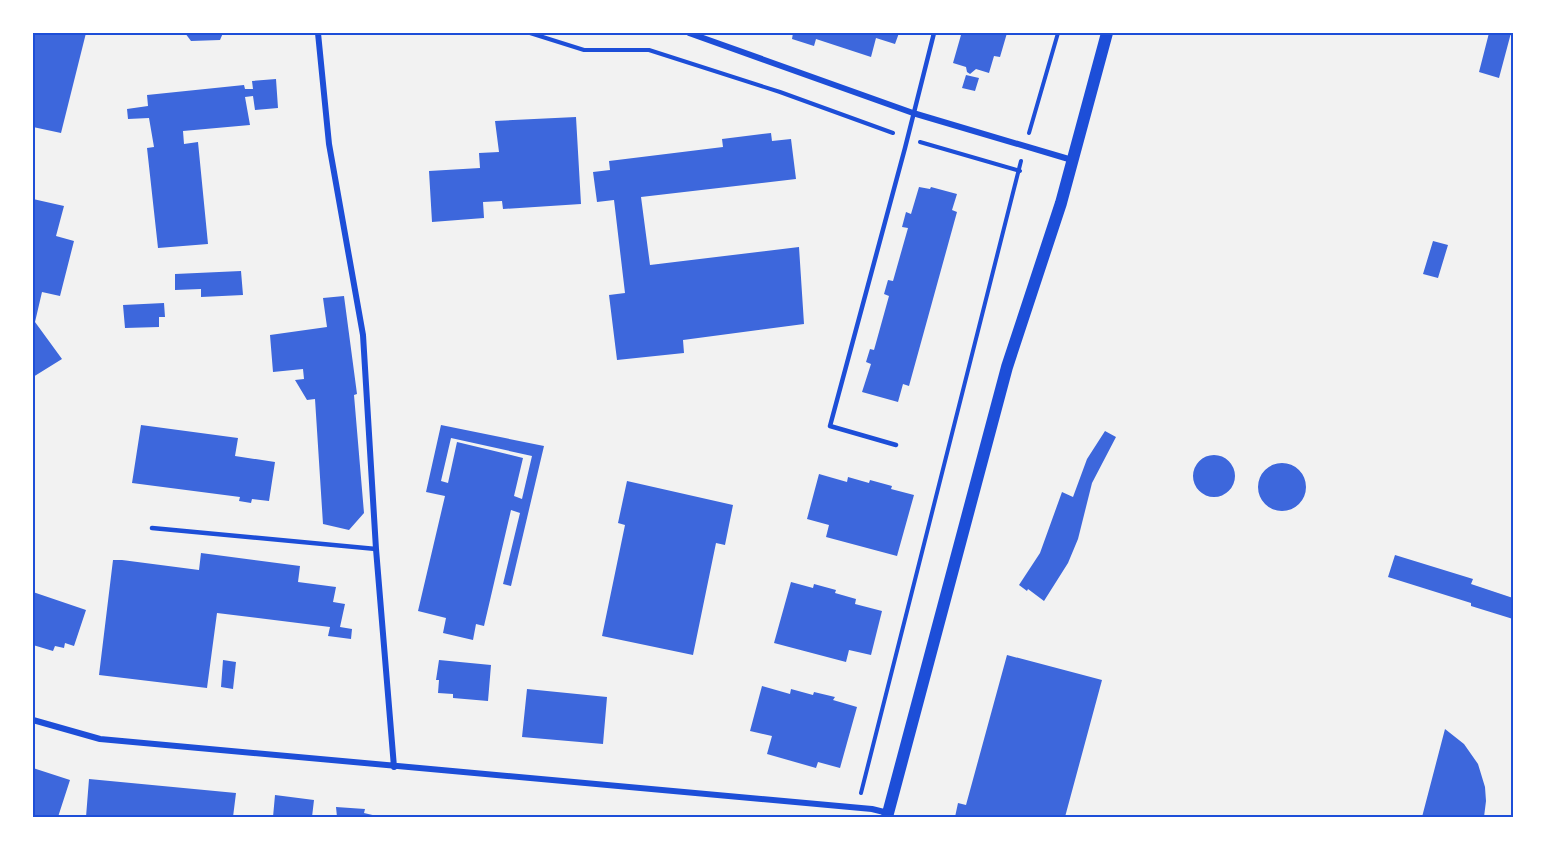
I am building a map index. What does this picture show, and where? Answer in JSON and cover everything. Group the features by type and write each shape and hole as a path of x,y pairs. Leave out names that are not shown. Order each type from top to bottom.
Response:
{"main road":[{"path":"888,815 1007,367 1061,204 1107,33"}],"street":[{"path":"318,33 329,144 363,335 376,549 394,767"},
{"path":"689,33 913,113 1073,160"},
{"path":"33,720 100,739 872,809 888,815"}],"lane":[{"path":"897,445 830,426 934,33"},
{"path":"152,528 376,549"}],"path":[{"path":"530,33 584,50 649,50 780,92 907,138 1020,171"},
{"path":"1029,136 1058,33"},
{"path":"862,789 1020,171 1021,159"}],"building":[{"path":"33,33 86,33 61,133 33,127"},
{"path":"185,33 223,33 220,40 191,41"},
{"path":"793,33 899,33 895,44 876,38 871,57 816,39 814,46 792,39"},
{"path":"957,33 1007,33 1000,57 994,56 989,73 976,69 970,74 966,67 953,63 961,35"},
{"path":"1489,33 1511,33 1499,78 1479,72"},
{"path":"966,75 979,78 975,91 962,88"},
{"path":"276,79 278,108 255,110 253,96 245,97 250,125 183,131 184,144 198,142 208,244 158,248 147,148 154,147 149,118 128,119 127,109 148,106 147,95 244,85 245,89 253,89 252,81"},
{"path":"576,117 581,204 503,209 502,201 483,202 484,218 432,222 429,171 480,168 479,153 499,152 495,121"},
{"path":"771,133 772,141 791,139 796,179 641,197 650,265 799,247 804,324 683,340 684,353 617,360 609,295 625,293 614,200 597,202 593,172 610,170 609,161 723,147 722,139"},
{"path":"919,187 930,189 931,187 957,194 952,210 957,212 909,386 903,384 898,402 862,392 871,364 866,362 870,349 874,350 889,296 884,294 888,280 893,281 908,228 902,227 906,212 911,214"},
{"path":"33,199 64,206 56,236 74,241 60,296 42,292 35,322 62,359 33,377"},
{"path":"1433,241 1448,245 1438,278 1423,274"},
{"path":"241,271 243,295 201,297 201,289 175,290 175,274"},
{"path":"344,296 357,394 354,395 364,513 349,530 323,524 315,399 307,400 295,380 304,379 303,369 273,372 270,335 327,327 323,298"},
{"path":"164,303 165,317 159,317 159,327 125,328 123,305"},
{"path":"141,425 238,438 235,456 275,462 269,501 252,499 251,503 239,501 240,497 132,483"},
{"path":"441,425 544,446 511,586 503,584 520,513 511,510 484,626 476,624 473,640 443,633 446,618 418,611 445,496 426,492","holes":["451,438 532,456 522,499 514,496 523,458 457,442 448,483 441,481"]},
{"path":"1105,431 1116,437 1092,483 1078,539 1068,563 1044,601 1019,585 1040,553 1062,492 1073,497 1087,459"},
{"path":"1214,455 1229,461 1235,476 1229,491 1214,497 1199,491 1193,476 1199,461"},
{"path":"1277,463 1287,463 1299,470 1306,482 1306,492 1299,504 1287,511 1277,511 1262,500 1258,492 1258,482 1269,467"},
{"path":"819,474 847,482 848,477 869,483 870,480 914,495 897,556 826,537 829,525 807,519"},
{"path":"627,481 733,505 725,545 716,543 693,655 602,636 625,525 618,523"},
{"path":"201,553 300,566 298,582 336,587 333,602 345,604 340,627 352,629 351,639 328,636 330,627 217,613 207,688 99,675 113,560 199,570"},
{"path":"1395,555 1473,579 1471,584 1513,598 1513,619 1388,577"},
{"path":"791,582 813,588 814,584 836,590 835,593 856,599 855,604 882,611 871,655 849,650 846,662 774,643"},
{"path":"33,592 86,610 74,646 65,643 64,648 55,646 53,651 33,645"},
{"path":"1007,655 1102,680 1065,817 955,817 958,803 966,805"},
{"path":"223,660 236,662 233,689 221,687"},
{"path":"439,660 491,665 488,701 453,698 453,694 438,693 439,680 436,680"},
{"path":"762,686 790,694 791,689 813,695 814,692 835,697 833,700 857,707 840,768 818,762 816,768 767,754 772,736 750,731"},
{"path":"527,689 607,697 603,744 522,737"},
{"path":"1445,729 1464,744 1478,764 1485,787 1484,817 1422,817"},
{"path":"33,768 70,780 58,817 33,817"},
{"path":"89,779 236,793 233,817 86,817"},
{"path":"275,795 314,800 312,817 273,817"},
{"path":"336,807 365,809 364,813 381,817 337,817"}]}
